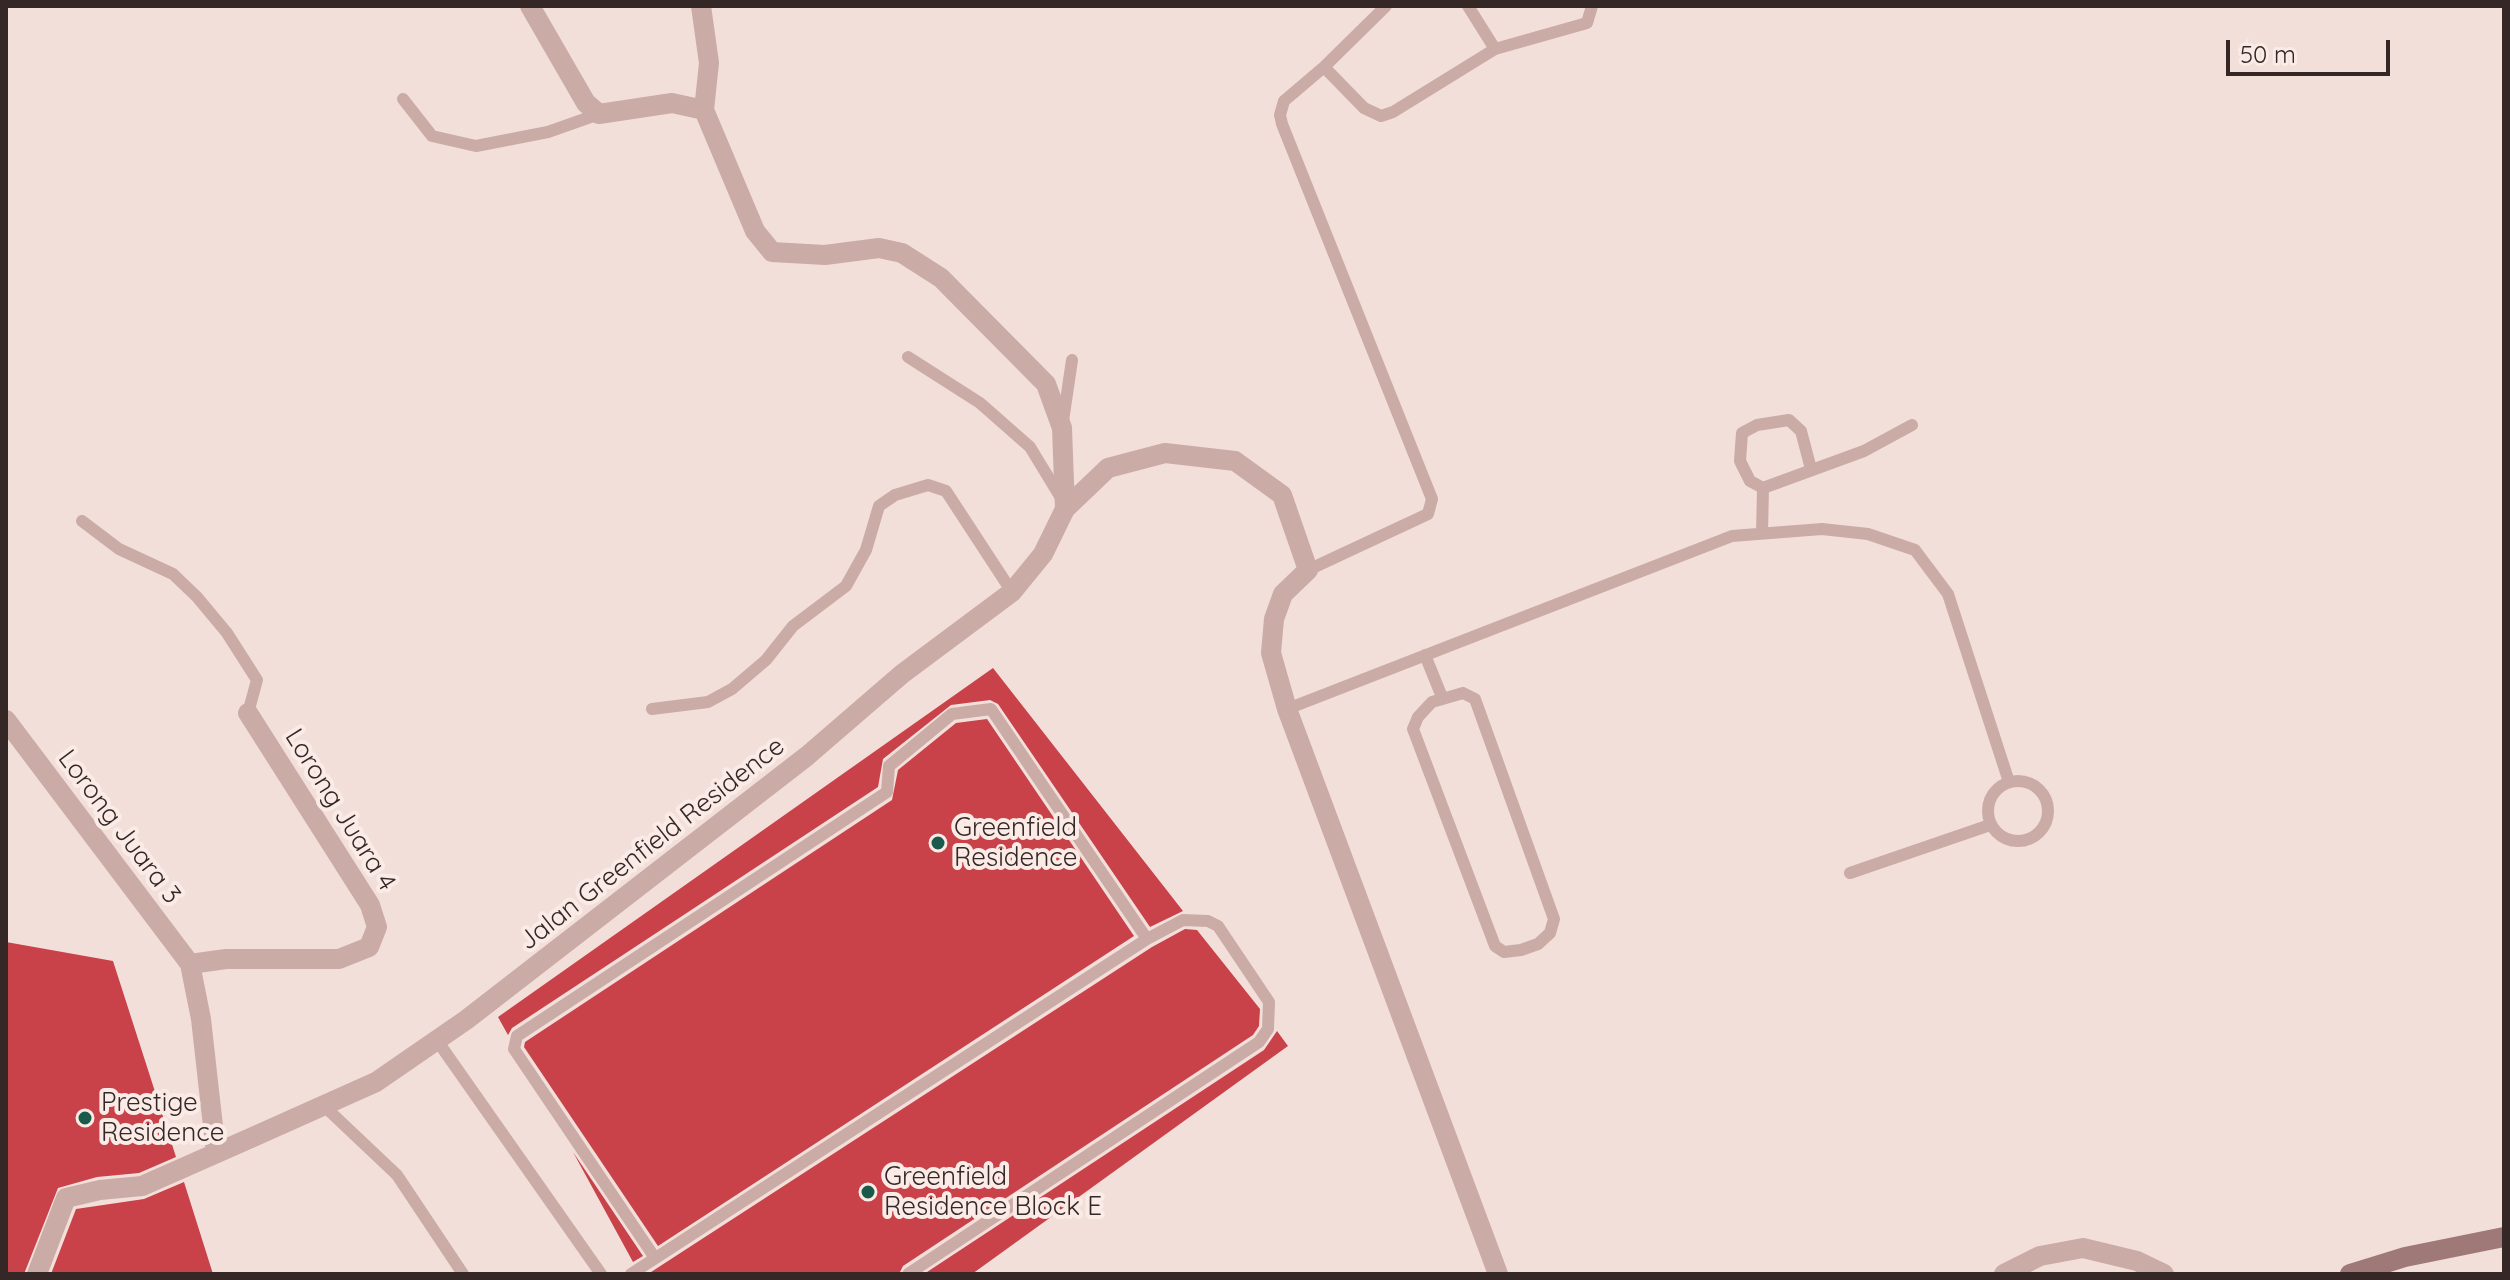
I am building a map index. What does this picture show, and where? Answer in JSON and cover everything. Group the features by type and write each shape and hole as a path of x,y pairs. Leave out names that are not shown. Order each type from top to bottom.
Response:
{"main road":[{"path":"2350,1274 2405,1257 2502,1238"}],"street":[{"path":"530,6 586,103 599,114 672,103 704,110"},
{"path":"701,6 709,63 704,110 740,203 755,231 772,252 825,255 879,248 902,253 941,278 1046,384 1062,428 1065,509"},
{"path":"1065,509 1108,468 1165,453 1235,461 1282,495 1308,570 1283,594 1274,619 1271,653 1287,709 1498,1274"},
{"name":"Jalan Greenfield Residence","path":"37,1274 66,1198 100,1190 142,1186 376,1082 436,1039 653,877 807,756 902,674 1012,592 1043,554 1065,509"},
{"name":"Lorong Juara 4","path":"190,964 226,959 339,959 369,947 377,927 370,905 248,713"},
{"name":"Lorong Juara 3","path":"7,724 190,964"},
{"path":"190,964 201,1019 216,1153"},
{"path":"2004,1274 2040,1256 2083,1248 2137,1261 2164,1274"}],"lane":[{"path":"1308,570 1423,517 1432,508 1432,499 1280,115 1284,101 1386,6"},
{"path":"1468,6 1495,49"},
{"path":"1324,67 1364,108 1381,116 1430,91 1495,49 1587,23 1592,6"},
{"path":"403,99 432,136 476,146 548,132 599,114"},
{"path":"908,357 980,403 1030,447 1051,478 1065,509"},
{"path":"1062,428 1072,360"},
{"path":"1811,469 1801,431 1789,420 1757,425 1742,433 1738,447 1740,461 1750,481 1763,488 1864,451 1912,425"},
{"path":"652,709 708,702 732,689 766,660 793,626 846,586 866,550 879,506 895,495 928,485 946,491 1012,592"},
{"path":"1762,533 1763,488"},
{"path":"82,521 119,549 173,574 197,597 227,633 257,680 248,713"},
{"path":"1287,709 1732,536 1822,529 1868,534 1915,550 1948,594 2009,782"},
{"path":"1425,655 1442,697"},
{"path":"1463,693 1475,699 1554,919 1550,933 1538,944 1521,950 1504,952 1495,946 1413,729 1418,717 1442,697 1463,693"},
{"path":"655,1258 514,1049 517,1036 887,792 889,766 952,714 991,709 1147,939"},
{"path":"2009,782 2026,782 2041,791 2048,806 2046,823 2035,837 2019,842 2002,837 1990,825 1987,807 1994,792 2009,782"},
{"path":"1850,873 1990,825"},
{"path":"631,1274 1147,939 1183,920 1208,921 1218,926 1269,1002 1268,1029 1259,1042 908,1274"},
{"path":"436,1039 601,1274"},
{"path":"323,1105 397,1175 463,1274"}],"building":[{"path":"993,668 1183,911 1150,927 998,704 990,700 951,705 883,759 878,787 512,1028 508,1035 498,1017"},
{"path":"987,719 1134,936 658,1246 524,1047 525,1042 892,800 898,770 956,723"},
{"path":"1185,929 1197,930 1260,1009 1259,1026 1253,1035 903,1266 899,1274 648,1274 1152,947"},
{"name":"Prestige Residence","path":"6,942 113,961 176,1157 139,1173 97,1177 58,1188 24,1274 6,1274"},
{"path":"1277,1031 1288,1046 972,1274 924,1274 1264,1050"},
{"path":"573,1152 643,1256 633,1262"},
{"path":"184,1182 213,1274 51,1274 76,1209 144,1199"}],"place":[{"name":"Greenfield Residence","path":"938,843"},
{"name":"Prestige Residence","path":"85,1118"},
{"name":"Greenfield Residence Block E","path":"868,1192"}]}
